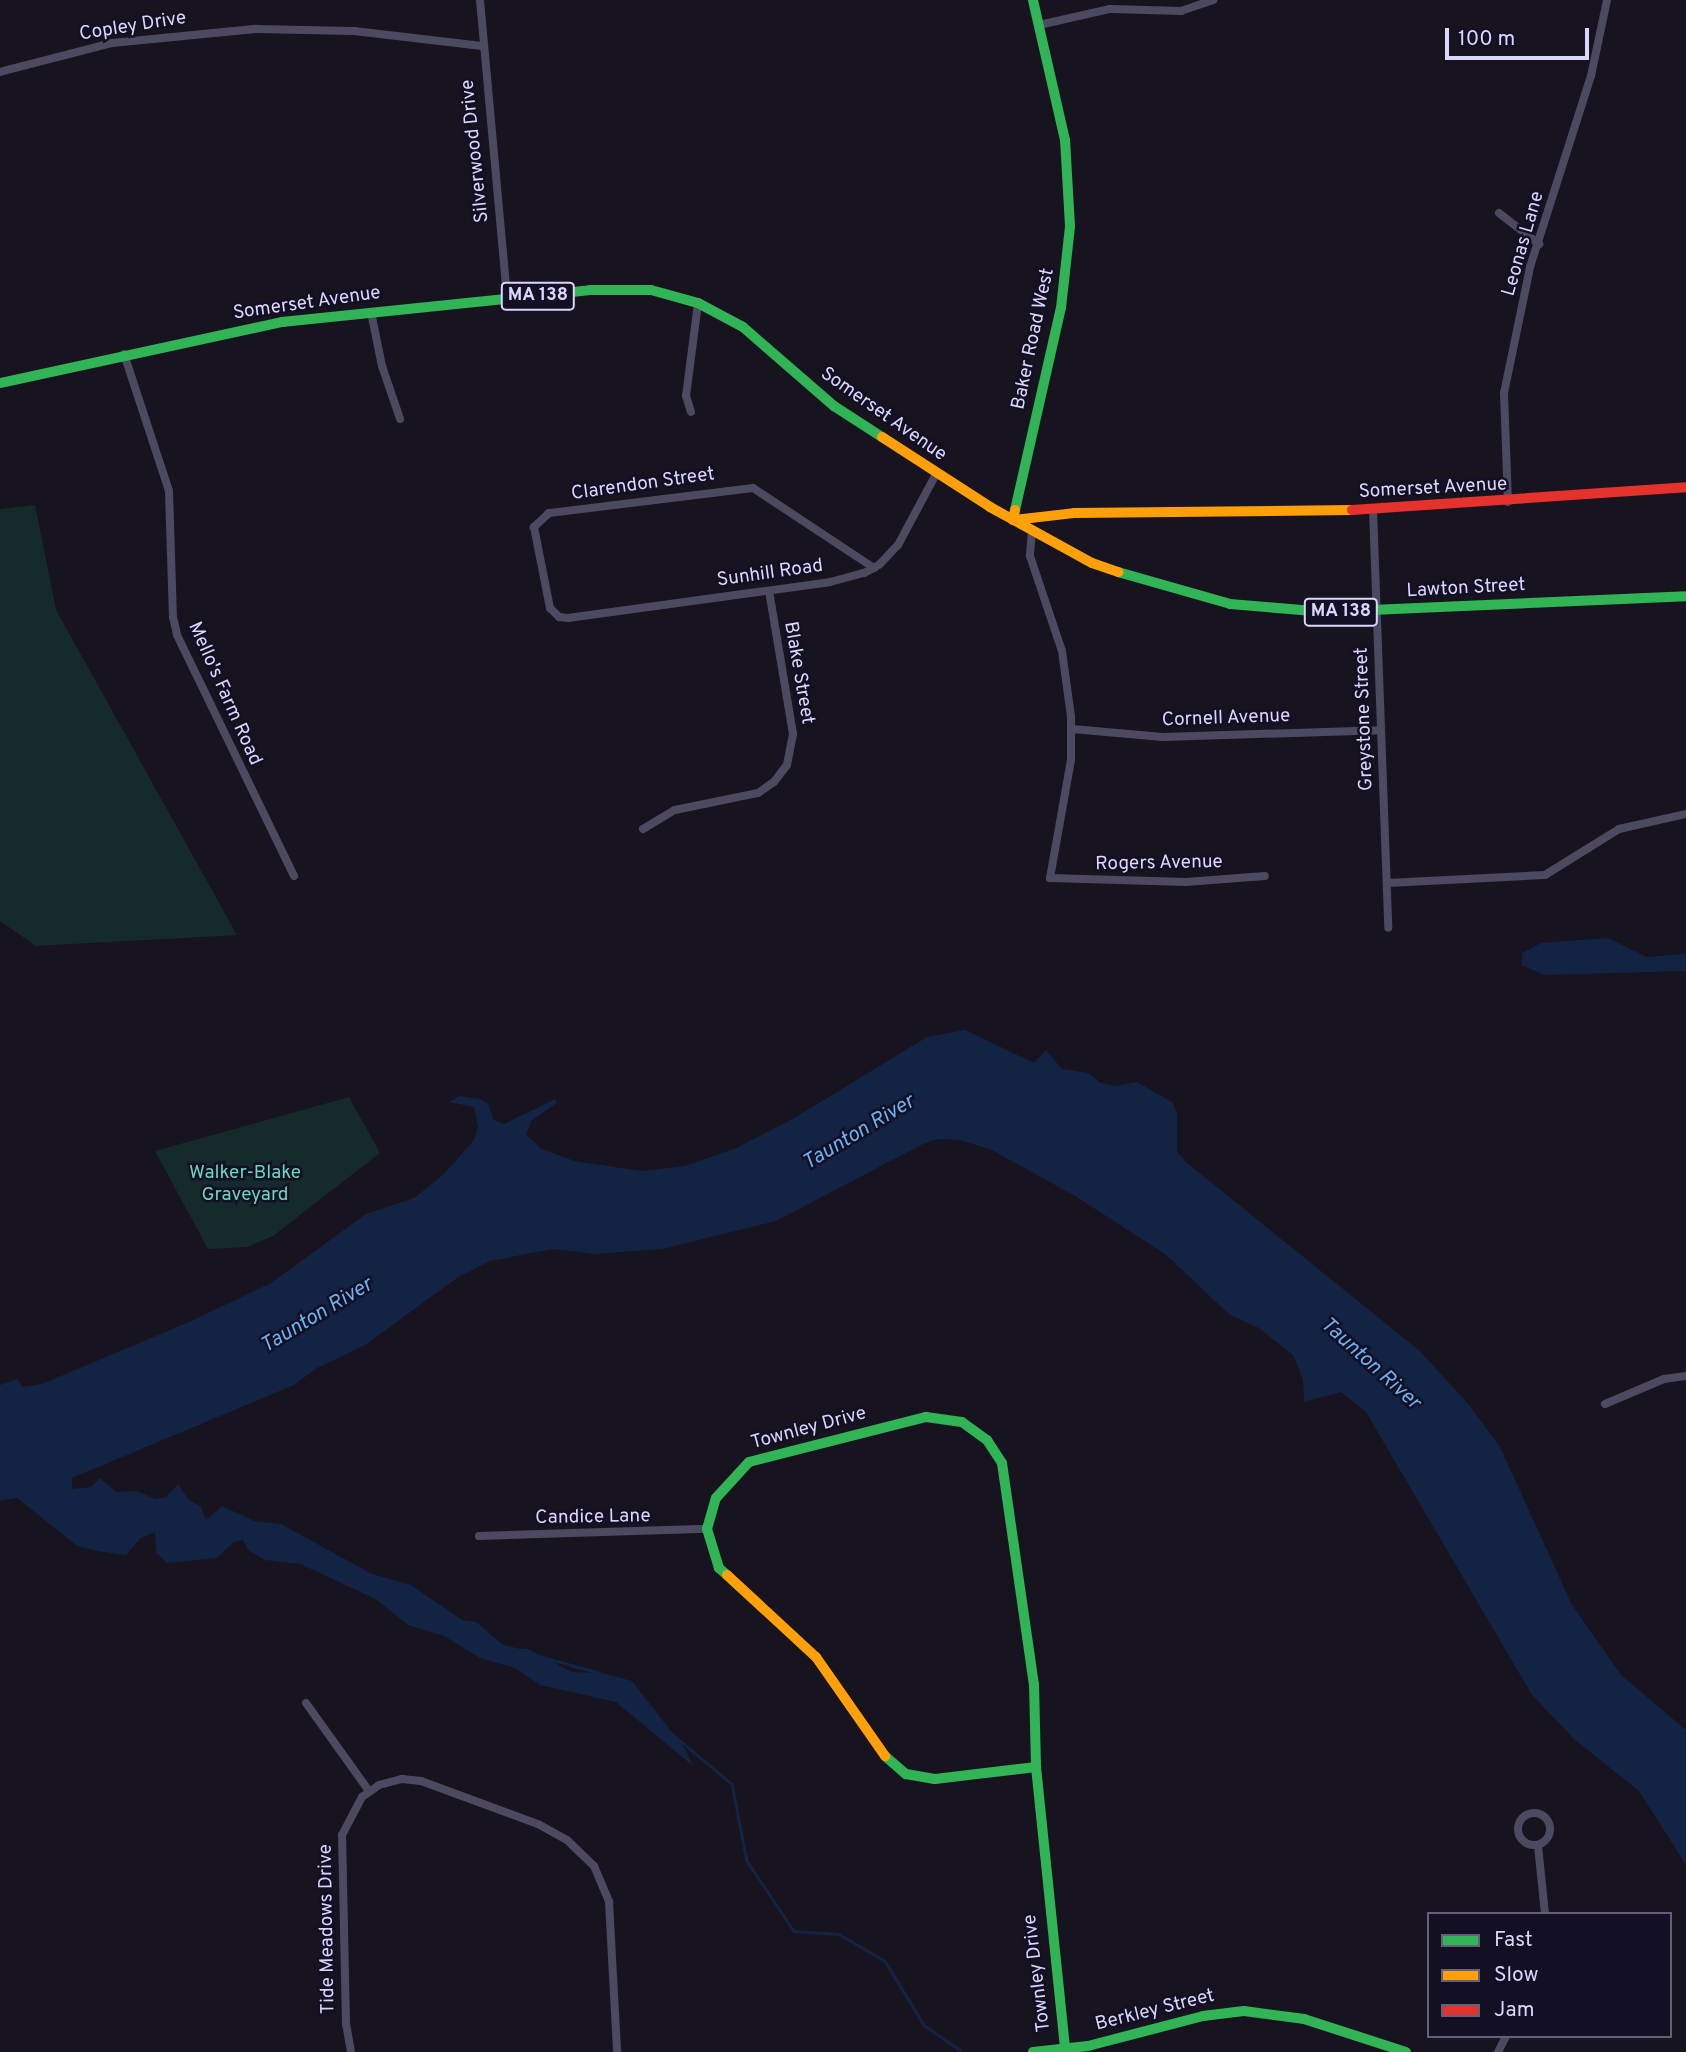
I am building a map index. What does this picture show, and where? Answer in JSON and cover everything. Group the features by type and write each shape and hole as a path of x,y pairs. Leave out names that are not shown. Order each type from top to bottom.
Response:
{"street":[{"name":"Silverwood Drive","path":"481,0 482,46 507,298"},
{"name":"Baker Road West","path":"1013,520 1061,308 1070,226 1065,140 1033,0"},
{"path":"1039,24 1110,9 1181,11 1213,0"},
{"name":"Leonas Lane","path":"1508,502 1504,393 1539,244 1591,75 1607,0"},
{"name":"Copley Drive","path":"0,72 112,43 256,29 354,31 482,46"},
{"path":"1499,213 1539,244"},
{"name":"Somerset Avenue","path":"0,383 271,324 507,298 631,289 698,303 743,327 834,406 936,474 1013,520 1074,513 1373,510 1686,487"},
{"path":"691,412 686,397 698,303"},
{"path":"370,312 382,366 400,419"},
{"name":"Mello's Farm Road","path":"124,354 169,491 173,617 177,635 294,877"},
{"name":"Sunhill Road","path":"555,615 568,618 769,591 830,582 874,568 898,545 936,474"},
{"name":"Clarendon Street","path":"555,615 535,531 539,519 549,513 753,488 874,568"},
{"name":"Greystone Street","path":"1373,510 1388,928"},
{"name":"Lawton Street","path":"1013,520 1092,563 1168,590 1273,610 1377,611 1686,597"},
{"path":"1032,531 1031,556 1062,650 1072,729"},
{"name":"Blake Street","path":"643,828 675,810 758,793 774,782 787,765 793,734 769,591"},
{"name":"Cornell Avenue","path":"1072,729 1152,737 1381,730"},
{"name":"Rogers Avenue","path":"1072,729 1053,881 1186,882 1265,876"},
{"path":"1387,883 1545,875 1619,829 1686,814"},
{"path":"1605,1404 1664,1379 1686,1376"},
{"name":"Townley Drive","path":"707,1529 723,1486 759,1458 926,1417 953,1419 970,1427 989,1443 1006,1472 1033,1675 1037,1767 1065,2050"},
{"path":"707,1529 725,1577 816,1657 899,1771 949,1779 1037,1767"},
{"name":"Candice Lane","path":"479,1536 707,1529"},
{"path":"306,1703 369,1791 392,1780 421,1781 538,1824 587,1857 605,1884 609,1902 617,2052"},
{"name":"Tide Meadows Drive","path":"351,2052 346,2024 342,1835 350,1812 369,1791"},
{"path":"1532,1813 1541,1814 1550,1825 1549,1835 1538,1846 1524,1842 1519,1832 1521,1822 1532,1813"},
{"path":"1538,1846 1545,1912"},
{"name":"Berkley Street","path":"1032,2052 1065,2050 1203,2015 1244,2011 1304,2019 1406,2052"}],"green space":[{"path":"35,505 56,610 237,935 36,946 0,921 0,509"},
{"name":"Walker-Blake Graveyard","path":"349,1097 380,1153 273,1236 247,1247 208,1249 155,1151"}],"water":[{"path":"1608,938 1647,957 1686,954 1686,971 1544,975 1522,965 1522,953 1541,943"},
{"name":"Taunton River","path":"965,1030 1034,1063 1046,1050 1062,1069 1089,1073 1099,1082 1114,1086 1137,1082 1172,1102 1177,1113 1177,1152 1187,1163 1420,1351 1469,1405 1500,1447 1572,1605 1621,1675 1686,1730 1686,1865 1639,1791 1575,1740 1532,1695 1366,1412 1341,1392 1304,1402 1303,1379 1293,1355 1259,1328 1230,1315 1165,1254 1075,1196 992,1150 960,1140 937,1139 923,1144 776,1221 662,1249 594,1254 553,1249 490,1261 457,1278 365,1345 317,1368 294,1385 72,1478 72,1489 91,1487 100,1478 116,1492 137,1491 155,1499 166,1497 178,1484 189,1500 201,1507 206,1520 222,1506 254,1521 281,1524 372,1574 411,1585 462,1620 476,1622 507,1648 528,1649 572,1672 603,1673 632,1681 685,1749 693,1766 616,1702 540,1685 515,1668 480,1658 444,1636 408,1625 377,1600 300,1564 265,1560 248,1550 243,1540 234,1542 217,1558 167,1563 156,1553 155,1532 141,1538 126,1555 97,1551 77,1546 17,1498 0,1501 0,1385 17,1379 23,1387 42,1384 189,1322 271,1283 366,1214 414,1198 443,1175 474,1140 478,1127 474,1107 449,1102 460,1096 480,1099 488,1104 494,1120 504,1124 555,1099 557,1103 532,1120 526,1134 540,1148 574,1161 642,1171 685,1166 734,1149 791,1120 927,1037"}],"waterway":[{"path":"499,1645 516,1649"},
{"path":"539,1656 600,1673"},
{"path":"672,1734 732,1784 747,1861 794,1931 839,1934 885,1961 924,2025 960,2050"}],"traffic: fast":[{"path":"1015,510 1061,308 1070,226 1065,140 1033,0"},
{"path":"0,383 282,322 590,290 651,290 698,303 743,327 834,406 882,437"},
{"path":"1118,572 1230,604 1326,612 1686,596"},
{"path":"727,1575 719,1568 707,1529 716,1498 749,1462 926,1417 962,1422 987,1440 1002,1463 1034,1684 1036,1767"},
{"path":"885,1756 906,1774 935,1779 1036,1767 1065,2050"},
{"path":"1033,2052 1088,2046 1203,2016 1244,2011 1304,2019 1406,2052"}],"traffic: slow":[{"path":"882,437 990,507 1092,563 1118,572"},
{"path":"1015,510 1013,520 1074,513 1352,510"},
{"path":"727,1575 816,1657 885,1756"}],"traffic: jam":[{"path":"1352,510 1686,487"}]}
